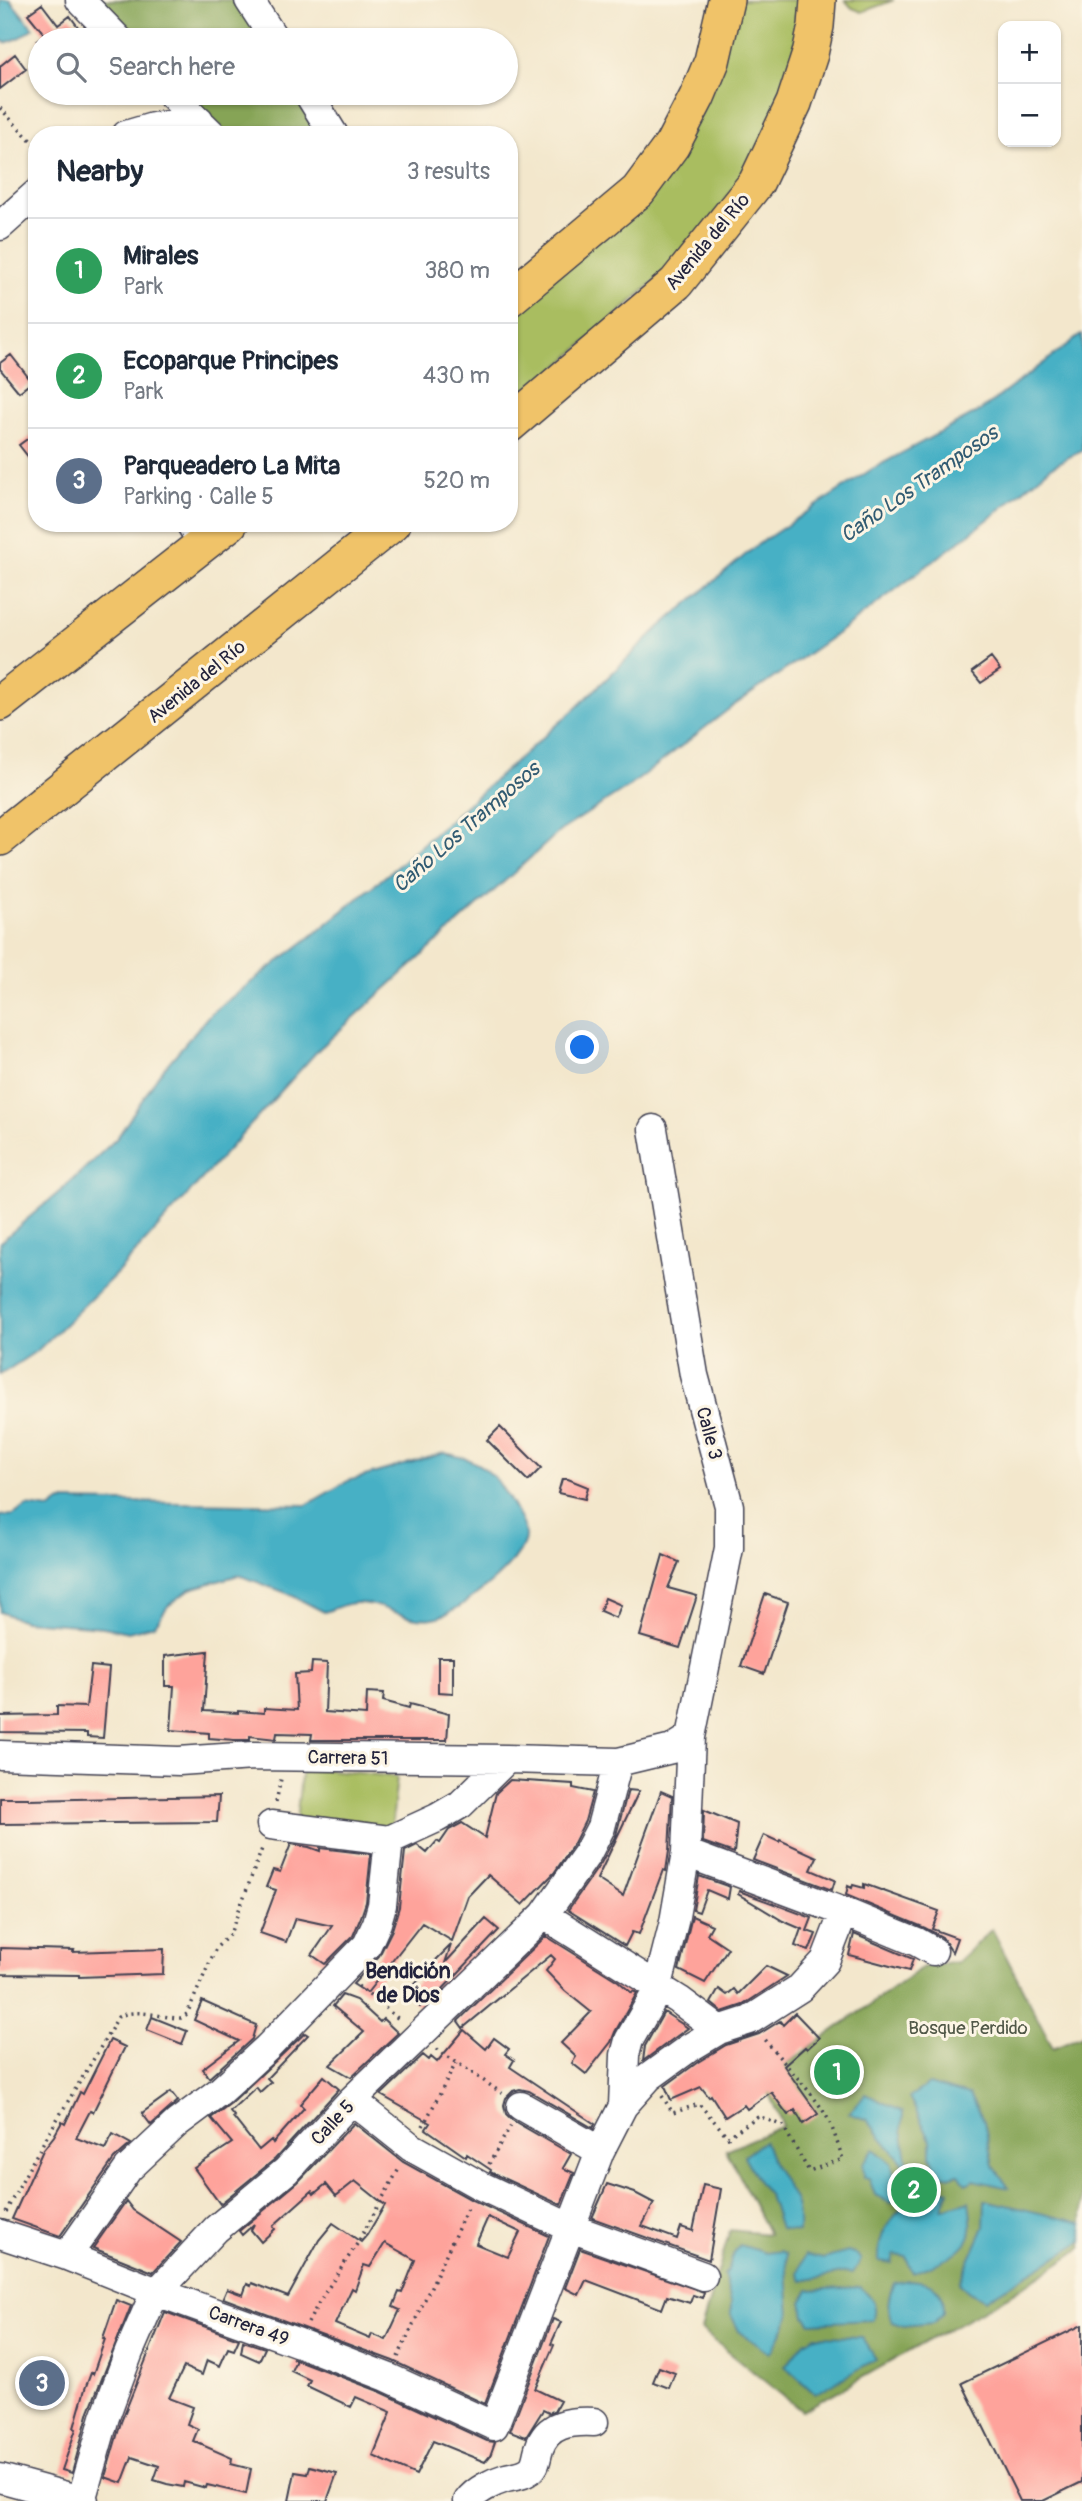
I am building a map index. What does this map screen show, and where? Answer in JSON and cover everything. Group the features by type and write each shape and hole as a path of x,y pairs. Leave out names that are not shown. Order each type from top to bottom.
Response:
{"main road":[{"path":"518,291 638,191 673,145 712,61 726,0"},
{"name":"Avenida del Río","path":"518,417 676,283 756,183 794,103 810,54 818,0"},
{"name":"Avenida del Río","path":"0,838 382,532"},
{"path":"0,703 197,534"}],"street":[{"path":"80,0 107,28"},
{"path":"249,0 267,28"},
{"path":"182,105 204,126"},
{"path":"315,105 328,126"},
{"path":"0,226 28,201"},
{"name":"Calle 3","path":"623,2106 625,2055 629,2040 658,1987 674,1922 686,1853 691,1737 729,1548 729,1506 694,1375 653,1129"},
{"name":"Carrera 51","path":"0,1755 179,1761 285,1756 618,1762 672,1749 691,1737"},
{"path":"271,1825 389,1840 438,1818 461,1804 507,1759"},
{"name":"Calle 5","path":"82,2501 105,2417 129,2351 158,2292 216,2229 286,2171 352,2100 544,1914 587,1854 601,1827 618,1762"},
{"path":"67,2256 128,2169 177,2123 220,2091 267,2048 367,1945 382,1905 389,1840"},
{"path":"686,1853 844,1912 933,1951"},
{"path":"571,2228 600,2151 623,2106 649,2077 719,2030 750,2020 800,1989 825,1961 844,1912"},
{"path":"544,1914 689,2007 719,2030"},
{"path":"352,2100 411,2147 478,2185 571,2228 702,2276"},
{"path":"521,2106 600,2151"},
{"name":"Carrera 49","path":"3,2224 67,2256 387,2377 494,2426 571,2228"},
{"path":"468,2501 495,2482 529,2472 537,2462 544,2439 562,2423 594,2422"},
{"path":"0,2478 82,2501"}],"path":[{"path":"0,108 28,138"},
{"path":"3,2224 28,2166 87,2073 118,2017 126,2013 141,2013 162,2018 181,2018 187,2014 216,1948 230,1934 271,1825 285,1756"},
{"path":"649,2077 673,2113 699,2104 728,2137 758,2116 783,2126 809,2171 843,2159 827,2118 806,2087 750,2020"},
{"path":"299,2343 318,2302 357,2244 456,2063"},
{"path":"387,2377 478,2185 521,2106"}],"green space":[{"path":"89,0 239,0 256,28 118,28"},
{"path":"737,0 805,0 798,53 757,155 690,250 518,402 518,308 668,172"},
{"path":"845,0 894,0 862,12 852,8"},
{"path":"195,105 303,105 316,126 216,126"},
{"path":"302,1767 397,1777 391,1832 296,1821"},
{"name":"Bosque Perdido","path":"992,1929 1053,2048 1082,2035 1082,2248 1010,2295 802,2411 701,2330 730,2230 769,2234 726,2150 783,2126 762,2078 785,2065 923,1967 957,1962"}],"water":[{"path":"0,0 10,0 33,28 28,28 28,32 19,38 5,43 0,39"},
{"name":"Caño Los Tramposos","path":"1082,334 1082,450 1051,467 990,518 845,628 729,709 630,786 560,831 319,1049 117,1273 38,1350 0,1375 0,1242 64,1188 117,1138 159,1074 210,1014 393,870 576,708 660,627 757,545 872,469 980,411"},
{"path":"444,1453 471,1461 493,1476 517,1513 525,1535 523,1545 503,1571 473,1597 444,1615 433,1618 413,1617 375,1605 355,1603 324,1612 289,1594 239,1575 190,1589 168,1606 155,1625 128,1632 103,1627 24,1621 0,1612 0,1516 13,1515 27,1506 50,1509 61,1501 306,1505 348,1481"},
{"path":"929,2084 969,2095 984,2121 993,2165 1009,2188 974,2180 966,2184 959,2174 939,2174 931,2157 931,2141 909,2097"},
{"path":"866,2094 903,2112 902,2130 909,2170 867,2120 849,2113"},
{"path":"764,2141 773,2164 796,2204 798,2232 780,2229 769,2195 744,2156"},
{"path":"874,2149 891,2163 896,2179 907,2191 900,2200 890,2203 875,2195 869,2178 864,2177 863,2164"},
{"path":"924,2184 949,2190 942,2209 969,2201 971,2230 964,2246 957,2252 913,2273 906,2257 894,2255 892,2263 879,2261 880,2242 886,2228 908,2202 916,2206 917,2196"},
{"path":"985,2200 1082,2223 1082,2241 985,2300 959,2283 984,2227"},
{"path":"740,2245 766,2253 781,2251 786,2254 790,2316 769,2353 739,2331 731,2315 731,2302 724,2275"},
{"path":"848,2252 857,2255 861,2260 853,2273 802,2281 798,2272 805,2255 823,2259"},
{"path":"908,2280 930,2284 939,2291 943,2313 933,2323 903,2326 892,2322 888,2307 892,2288 894,2283"},
{"path":"860,2287 875,2306 872,2320 811,2323 805,2316 802,2302 809,2290"},
{"path":"815,2336 862,2337 876,2359 815,2394 785,2366 805,2342"}],"building":[{"path":"42,4 58,25 70,16 79,28 39,28 28,14"},
{"path":"15,54 26,69 0,89 0,66"},
{"path":"11,355 28,377 28,385 19,392 0,369 0,363"},
{"path":"28,438 28,456 19,445"},
{"path":"991,658 1000,670 981,683 972,672"},
{"path":"500,1427 541,1468 528,1481 487,1440"},
{"path":"562,1479 588,1487 585,1499 558,1493"},
{"path":"663,1555 679,1562 668,1588 697,1596 680,1648 640,1636"},
{"path":"765,1594 788,1602 764,1674 741,1666"},
{"path":"605,1598 621,1605 616,1618 600,1611"},
{"path":"208,1651 204,1711 264,1713 264,1708 297,1710 295,1674 311,1673 312,1662 327,1663 325,1712 366,1715 367,1692 384,1693 383,1701 409,1708 410,1704 449,1714 447,1740 311,1740 312,1734 277,1733 276,1739 250,1736 250,1740 234,1740 209,1738 209,1733 171,1730 174,1686 165,1686 165,1656"},
{"path":"438,1657 453,1657 453,1693 438,1692"},
{"path":"91,1666 109,1668 103,1738 87,1737 87,1733 0,1732 0,1716 57,1715 57,1706 86,1707"},
{"path":"510,1780 573,1784 573,1788 593,1792 585,1821 554,1873 523,1905 488,1875 468,1896 452,1941 422,1923 367,1993 353,1984 379,1956 392,1930 399,1907 405,1851 417,1845 427,1853 437,1841 440,1843 449,1830 462,1823 485,1838 496,1793"},
{"path":"628,1790 639,1791 597,1879 623,1896 661,1791 672,1796 666,1871 663,1870 639,1934 632,1932 625,1946 568,1910 601,1863 616,1835"},
{"path":"219,1796 217,1822 0,1824 0,1798 29,1800"},
{"path":"704,1810 737,1824 734,1853 703,1842"},
{"path":"764,1835 817,1857 811,1870 835,1880 832,1890 753,1860"},
{"path":"291,1844 320,1851 320,1848 371,1854 366,1902 361,1917 353,1936 325,1964 312,1955 332,1926 295,1918 286,1942 260,1933 276,1890 266,1887 273,1870 280,1872"},
{"path":"699,1876 730,1887 728,1899 707,1890 699,1912 693,1910"},
{"path":"864,1884 939,1911 932,1929 957,1938 952,1952 942,1937 846,1895 848,1886 864,1888"},
{"path":"739,1891 812,1918 807,1931 816,1934 809,1951 795,1946 801,1929 804,1930 783,1921 738,1894"},
{"path":"692,1916 712,1925 707,1934 728,1948 705,1983 679,1970"},
{"path":"486,1919 499,1930 436,1996 433,1993 420,2007 406,1994 418,1978 451,1945 445,1963"},
{"path":"854,1934 913,1959 909,1971 849,1955"},
{"path":"546,1936 618,1981 632,1993 637,1993 611,2042 586,2074 572,2063 576,2057 561,2043 591,2012 546,1971 555,1959 551,1955 463,2028 458,2021"},
{"path":"0,1948 74,1950 73,1952 164,1949 163,1974 79,1977 0,1974"},
{"path":"766,1966 787,1976 743,2005 722,2012 711,2003 719,1989 727,1995 734,1989 738,1994"},
{"path":"342,1995 356,2000 380,2022 383,2019 398,2033 351,2077 330,2065 364,2032 333,2006"},
{"path":"202,2001 256,2025 252,2039 209,2078 202,2069 239,2041 194,2020"},
{"path":"664,2012 688,2028 643,2061 645,2046"},
{"path":"795,2013 819,2038 784,2066 818,2114 803,2124 795,2110 788,2115 771,2092 747,2109 744,2105 725,2117 711,2095 709,2097 701,2087 671,2100 665,2086 698,2062 726,2045 759,2034 780,2021 783,2025"},
{"path":"152,2017 187,2031 182,2044 147,2030"},
{"path":"464,2030 486,2049 494,2038 509,2049 505,2054 514,2060 510,2067 595,2124 593,2128 529,2091 513,2091 506,2098 506,2114 512,2120 571,2154 563,2168 574,2173 561,2205 490,2172 491,2170 467,2154 466,2157 426,2129 430,2123 381,2095 423,2055 437,2062"},
{"path":"305,2033 308,2035 267,2078 271,2082 260,2092 256,2087 230,2111 233,2117 259,2150 271,2140 273,2143 304,2108 300,2104 324,2076 339,2089 275,2159 220,2204 194,2168 232,2143 211,2118 231,2103"},
{"path":"110,2040 125,2047 93,2112 90,2111 76,2138 105,2149 113,2134 131,2144 114,2159 60,2236 12,2219 43,2150 62,2122 65,2124"},
{"path":"171,2092 178,2101 151,2125 142,2113"},
{"path":"354,2123 403,2162 472,2200 549,2236 485,2404 393,2361 223,2298 227,2289 243,2295 247,2284 251,2286 252,2283 288,2297 319,2240 333,2223 361,2242 385,2205 355,2181 336,2196 326,2184 314,2194 312,2191 273,2226 275,2229 261,2242 251,2230 254,2224 242,2235 239,2231 298,2182","holes":["488,2217 520,2232 508,2257 476,2244","385,2243 415,2260 402,2293 399,2292 393,2307 400,2310 386,2340 372,2334 370,2339 335,2324 352,2288 355,2290 364,2265 370,2267"]},
{"path":"607,2184 635,2193 654,2203 642,2226 677,2239 681,2227 693,2231 703,2185 721,2189 709,2260 592,2218"},
{"path":"126,2201 133,2210 181,2242 153,2272 93,2248"},
{"path":"580,2249 704,2292 702,2298 693,2295 690,2303 667,2296 662,2309 586,2280 579,2295 565,2288"},
{"path":"116,2300 131,2306 89,2411 72,2473 62,2470 76,2429 74,2428 85,2389 91,2373 93,2374"},
{"path":"165,2312 239,2339 234,2350 228,2348 220,2366 207,2360 202,2375 184,2367 169,2398 193,2407 187,2424 198,2429 193,2441 232,2458 231,2464 251,2469 246,2494 207,2485 206,2488 184,2482 183,2487 154,2480 159,2466 132,2457 122,2483 105,2477 121,2422"},
{"path":"553,2319 561,2322 535,2389 560,2401 555,2410 549,2413 543,2410 526,2437 510,2431"},
{"path":"1082,2325 1082,2482 1043,2501 1020,2501 962,2383"},
{"path":"243,2341 265,2348 259,2361 241,2353"},
{"path":"292,2358 381,2392 487,2441 495,2442 490,2456 485,2462 433,2441 416,2475 373,2456 391,2412 356,2397 351,2407 307,2386 310,2380 291,2371 296,2360"},
{"path":"659,2367 675,2373 669,2388 653,2382"},
{"path":"310,2466 337,2473 327,2501 289,2501 295,2472 308,2474"}],"place":[{"name":"Mirales","path":"837,2072"},
{"name":"Ecoparque Principes","path":"914,2190"},
{"name":"Parqueadero La Mita","path":"42,2383"}],"district":[{"name":"Bendición de Dios","path":"408,1983"}]}
